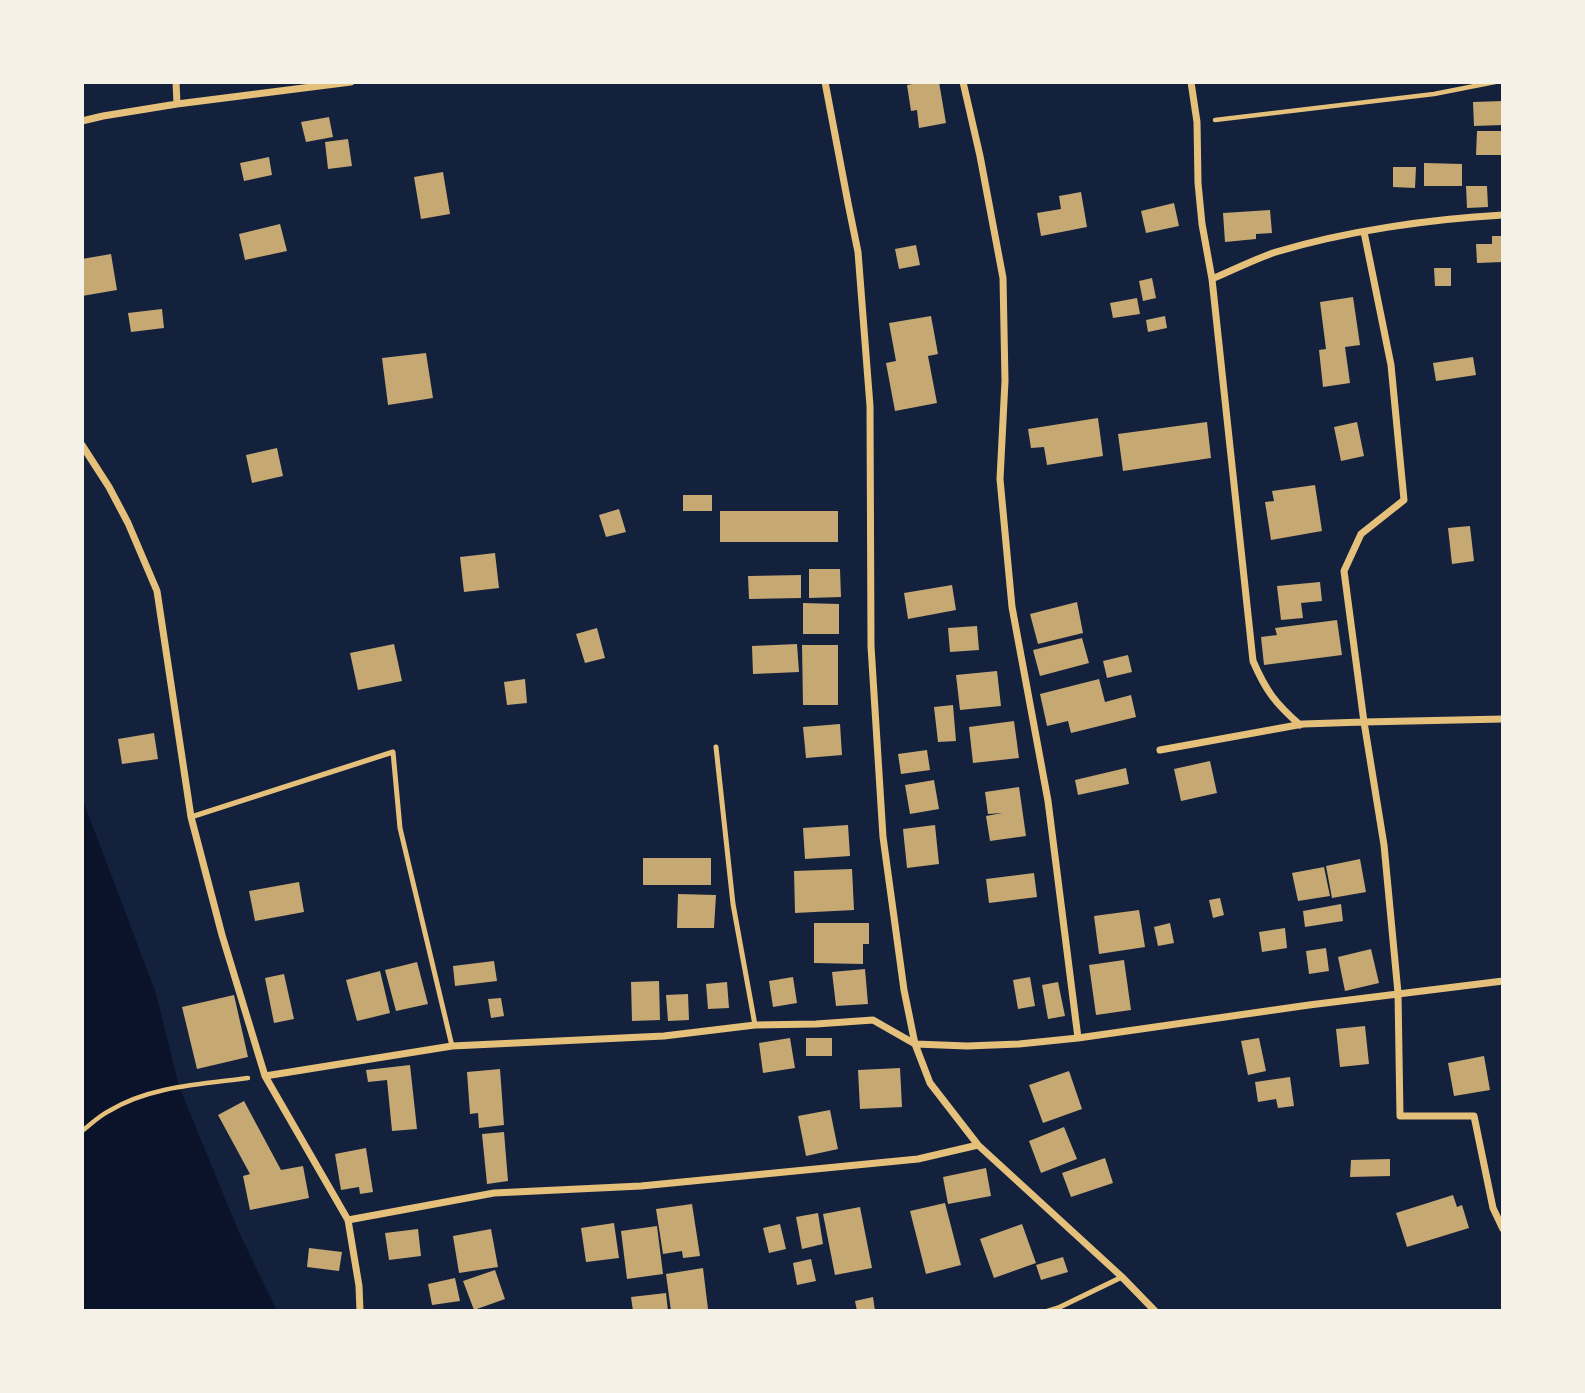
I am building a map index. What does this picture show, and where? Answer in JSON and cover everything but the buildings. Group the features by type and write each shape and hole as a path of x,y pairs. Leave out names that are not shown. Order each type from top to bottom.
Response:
{"street":[{"path":"176,82 177,104"},
{"path":"82,121 177,104 351,82"},
{"path":"825,82 858,252 870,407 871,646 883,837 904,990 915,1044 930,1083 978,1145 1122,1277 1155,1311"},
{"path":"963,82 1003,278 1006,381 1000,479 1012,607 1048,801 1078,1038"},
{"path":"1191,82 1197,122 1202,224 1212,279 1253,661 1264,687 1280,708 1300,725"},
{"path":"1212,279 1274,253 1364,232 1460,218 1503,215"},
{"path":"1364,232 1391,365 1405,500 1361,534 1344,571 1384,845 1398,993 1400,1116 1474,1116 1493,1209 1503,1228"},
{"path":"82,445 128,523 157,591 191,817 222,935 265,1076 348,1220 359,1286 360,1311"},
{"path":"1160,750 1300,725 1503,719"},
{"path":"265,1076 452,1046 664,1036 755,1025 873,1020 915,1044 1019,1044 1503,981"},
{"path":"348,1220 494,1193 641,1186 918,1159 978,1145"}],"lane":[{"path":"716,747 733,904 755,1025"},
{"path":"191,817 393,752 400,828 452,1046"},
{"path":"1048,1311 1122,1277"}],"path":[{"path":"1197,122 1434,93 1495,82"},
{"path":"82,1131 109,1111 141,1097 179,1086 265,1076"}],"water":[{"path":"82,798 156,993 179,1086 238,1230 277,1311 82,1311"}]}
